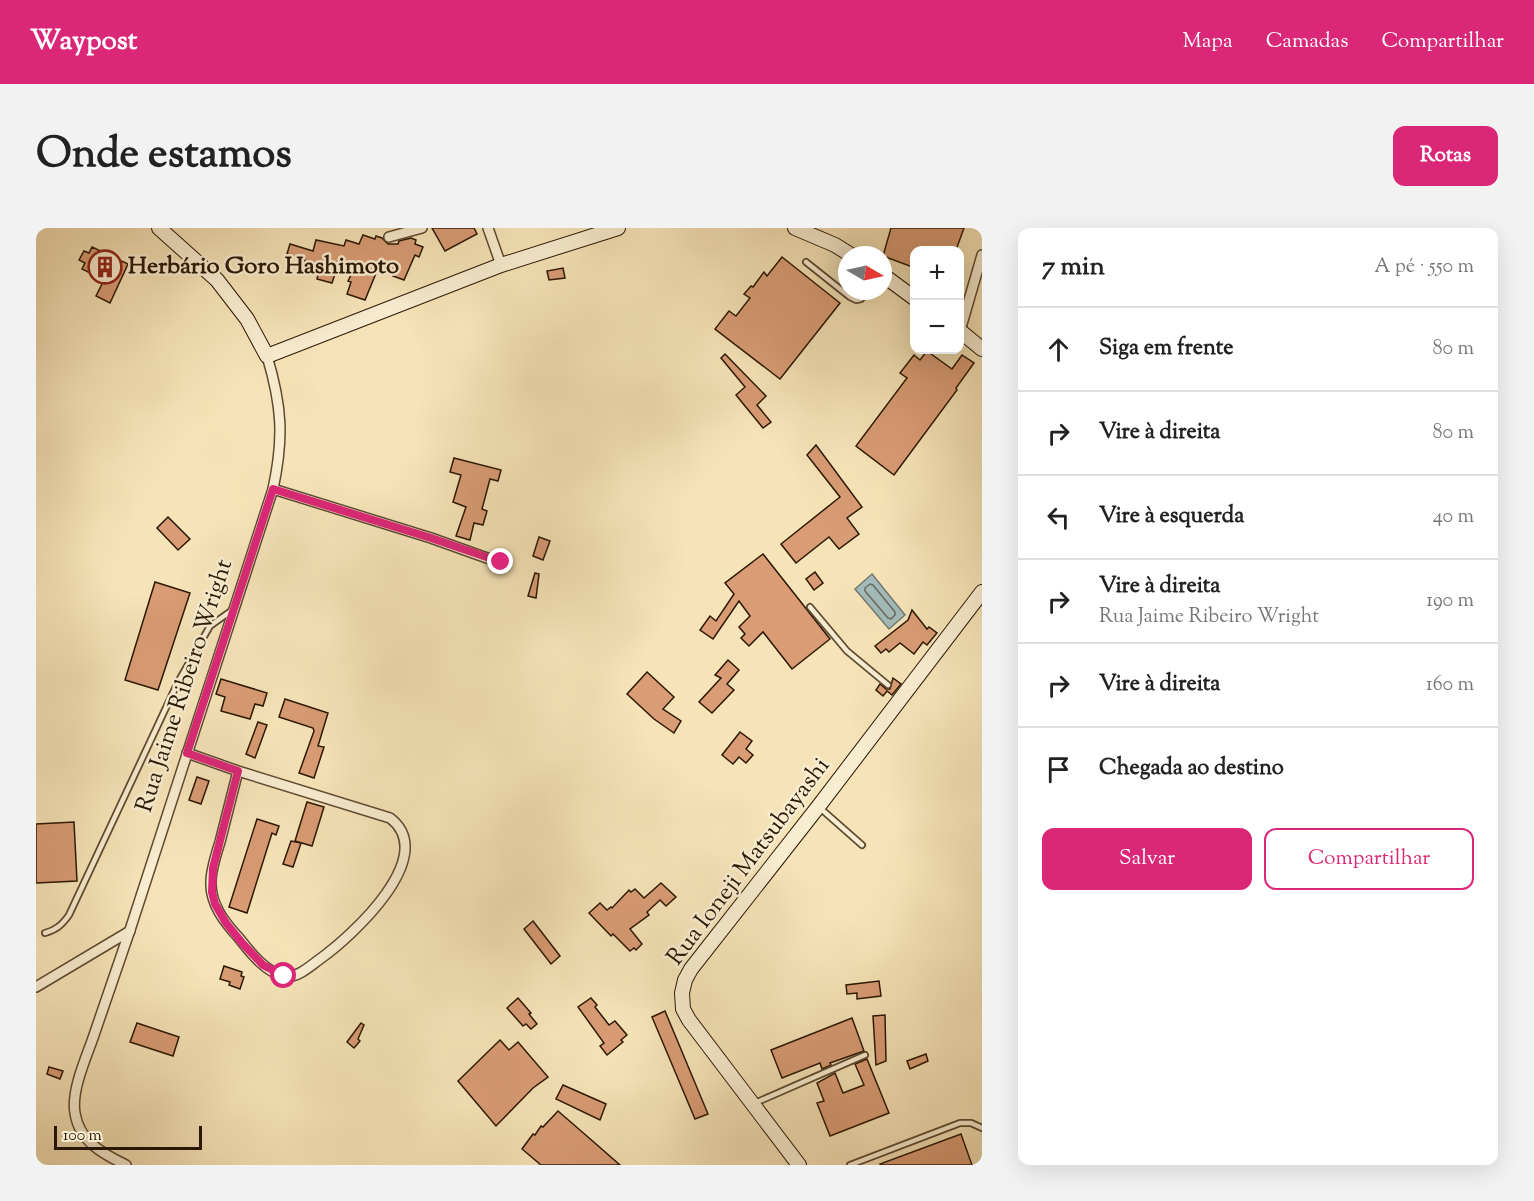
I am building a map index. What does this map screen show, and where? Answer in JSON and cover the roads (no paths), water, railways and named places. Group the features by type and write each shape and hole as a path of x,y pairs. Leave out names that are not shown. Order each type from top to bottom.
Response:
{"main road":[{"name":"Rua Jaime Ribeiro Wright","path":"159,228 217,280 247,319 267,356"},
{"path":"267,356 501,265 618,228"},
{"path":"795,228 838,247"},
{"path":"892,281 910,294"},
{"path":"964,334 982,349"},
{"name":"Rua Ioneji Matsubayashi","path":"799,1165 689,1020 683,1009 682,993 685,980 704,952 818,807 899,693 982,592"}],"street":[{"path":"389,237 422,228"},
{"path":"488,228 501,265"},
{"path":"964,317 982,255"},
{"name":"Rua Jaime Ribeiro Wright","path":"126,1165 109,1157 88,1141 74,1112 75,1098 84,1064 130,931 273,489 280,457 281,433 274,380 267,356"},
{"path":"273,489 501,562"},
{"path":"187,753 390,818 402,829 405,839 404,854 386,896 363,923 339,945 300,973 292,976 284,976 263,965 226,923 215,904 212,892 213,868 238,771"},
{"path":"36,987 130,931"}],"lane":[{"path":"807,262 838,287"},
{"path":"810,607 847,651 888,685"},
{"path":"45,933 59,927 69,915 178,682 206,632 214,623 233,610"},
{"path":"818,807 862,845"},
{"path":"753,1104 865,1055"},
{"path":"850,1165 960,1123 971,1123 982,1128"}],"water":[{"path":"872,574 905,615 889,629 855,589"}],"place":[{"name":"Herbário Goro Hashimoto","path":"105,267"}]}
